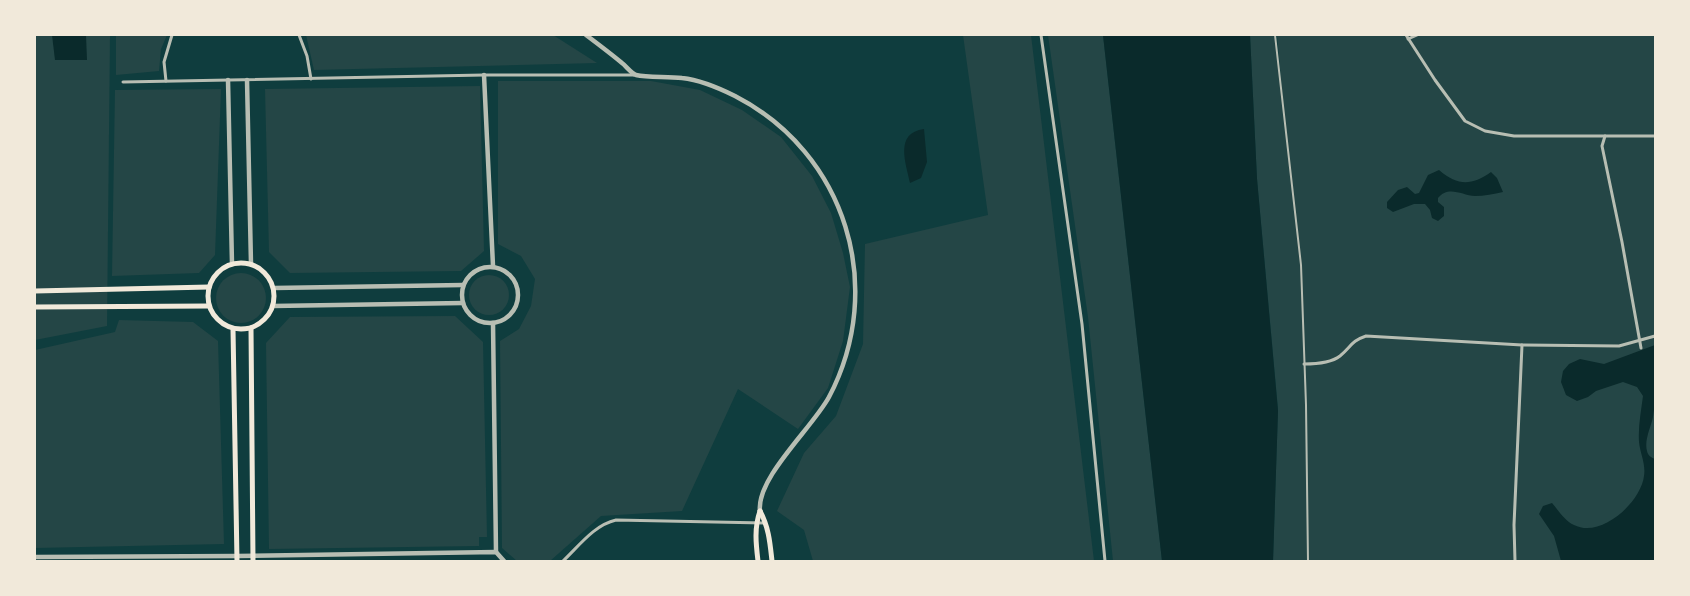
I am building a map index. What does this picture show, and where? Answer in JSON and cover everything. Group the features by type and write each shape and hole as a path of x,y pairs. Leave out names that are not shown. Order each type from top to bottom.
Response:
{"main road":[{"path":"242,262 251,264 269,278 274,288 273,306 268,316 260,324 242,330 233,329 222,324 214,316 209,306 208,287 213,277 222,269 242,262"},
{"path":"35,291 208,287"},
{"path":"35,307 209,306"},
{"path":"251,328 253,558"},
{"path":"233,329 237,559"},
{"path":"758,561 756,522 760,511"},
{"path":"760,511 766,523 770,539 772,561"}],"street":[{"path":"166,81 164,62 172,35"},
{"path":"299,35 307,56 311,79"},
{"path":"586,35 635,75"},
{"path":"1041,35 1082,324 1105,561"},
{"path":"1406,35 1441,89 1465,121 1485,131 1514,136 1655,136"},
{"path":"1408,39 1417,35"},
{"path":"123,82 484,74 635,75 682,78 703,83 736,96 762,112 790,136 813,160 830,188 846,230 852,254 856,281 856,307 848,352 842,368 826,402 775,469 760,502 760,511"},
{"path":"484,74 492,266"},
{"path":"228,80 232,264"},
{"path":"247,80 251,264"},
{"path":"1605,136 1602,146 1641,348"},
{"path":"492,266 509,274 518,290 518,299 510,315 493,323 485,323 471,316 462,303 461,294 463,285 474,271 492,266"},
{"path":"274,288 463,285"},
{"path":"273,306 462,303"},
{"path":"493,323 496,552 504,561"},
{"path":"1304,364 1320,364 1339,357 1355,340 1366,336 1522,344 1619,346 1655,336"},
{"path":"1515,561 1514,525 1522,344"},
{"path":"563,561 598,527 606,522 616,520 766,523"},
{"path":"35,557 237,559 496,552"}],"lane":[{"path":"1275,35 1301,266 1308,561"}],"shaded area":[{"path":"35,35 110,35 107,326 35,340"},
{"path":"52,35 86,35 87,60 55,60"},
{"path":"116,35 167,35 161,49 159,71 116,75"},
{"path":"306,35 553,35 597,63 314,70"},
{"path":"963,35 1031,35 1094,561 813,561 804,530 777,511 804,453 836,416 863,344 865,244 988,215"},
{"path":"1048,35 1103,35 1162,561 1113,561 1088,317"},
{"path":"1103,35 1250,35 1257,179 1278,411 1273,561 1162,561"},
{"path":"1250,35 1275,35 1286,134 1277,35 1655,35 1655,561 1273,561 1278,409 1257,179"},
{"path":"498,81 651,81 700,90 742,110 781,137 812,176 831,213 843,253 850,287 843,341 828,388 798,429 738,389 682,511 601,516 550,561 517,561 502,548 500,341 519,329 531,306 535,279 521,256 498,244"},
{"path":"480,86 484,251 461,271 290,273 269,252 265,89"},
{"path":"221,89 215,255 199,273 112,276 115,90"},
{"path":"924,129 927,162 921,178 910,183 904,150 905,143 909,136"},
{"path":"1439,170 1452,179 1465,182 1477,180 1491,172 1497,178 1503,192 1475,196 1451,191 1446,192 1438,198 1438,202 1444,207 1444,216 1438,221 1432,218 1430,210 1425,204 1414,204 1393,212 1387,208 1387,202 1398,190 1407,187 1415,194 1419,193 1428,175"},
{"path":"236,273 246,273 259,280 266,293 266,303 259,316 246,323 236,323 227,319 220,312 216,303 216,293 220,284 227,277"},
{"path":"493,275 500,278 506,284 509,295 508,303 500,312 493,315 485,315 478,312 470,303 469,291 472,284 481,276"},
{"path":"455,316 483,342 487,537 479,537 479,546 269,549 266,343 290,317"},
{"path":"119,320 193,322 218,341 224,544 35,548 35,350 115,332"},
{"path":"1655,345 1654,408 1646,447 1648,454 1655,459 1655,561 1561,561 1554,536 1539,514 1543,506 1552,503 1574,525 1585,528 1596,527 1607,523 1628,507 1636,497 1644,476 1644,463 1639,436 1643,396 1637,387 1623,382 1596,391 1588,397 1577,401 1566,395 1561,382 1563,371 1569,364 1580,359 1604,364"}]}
